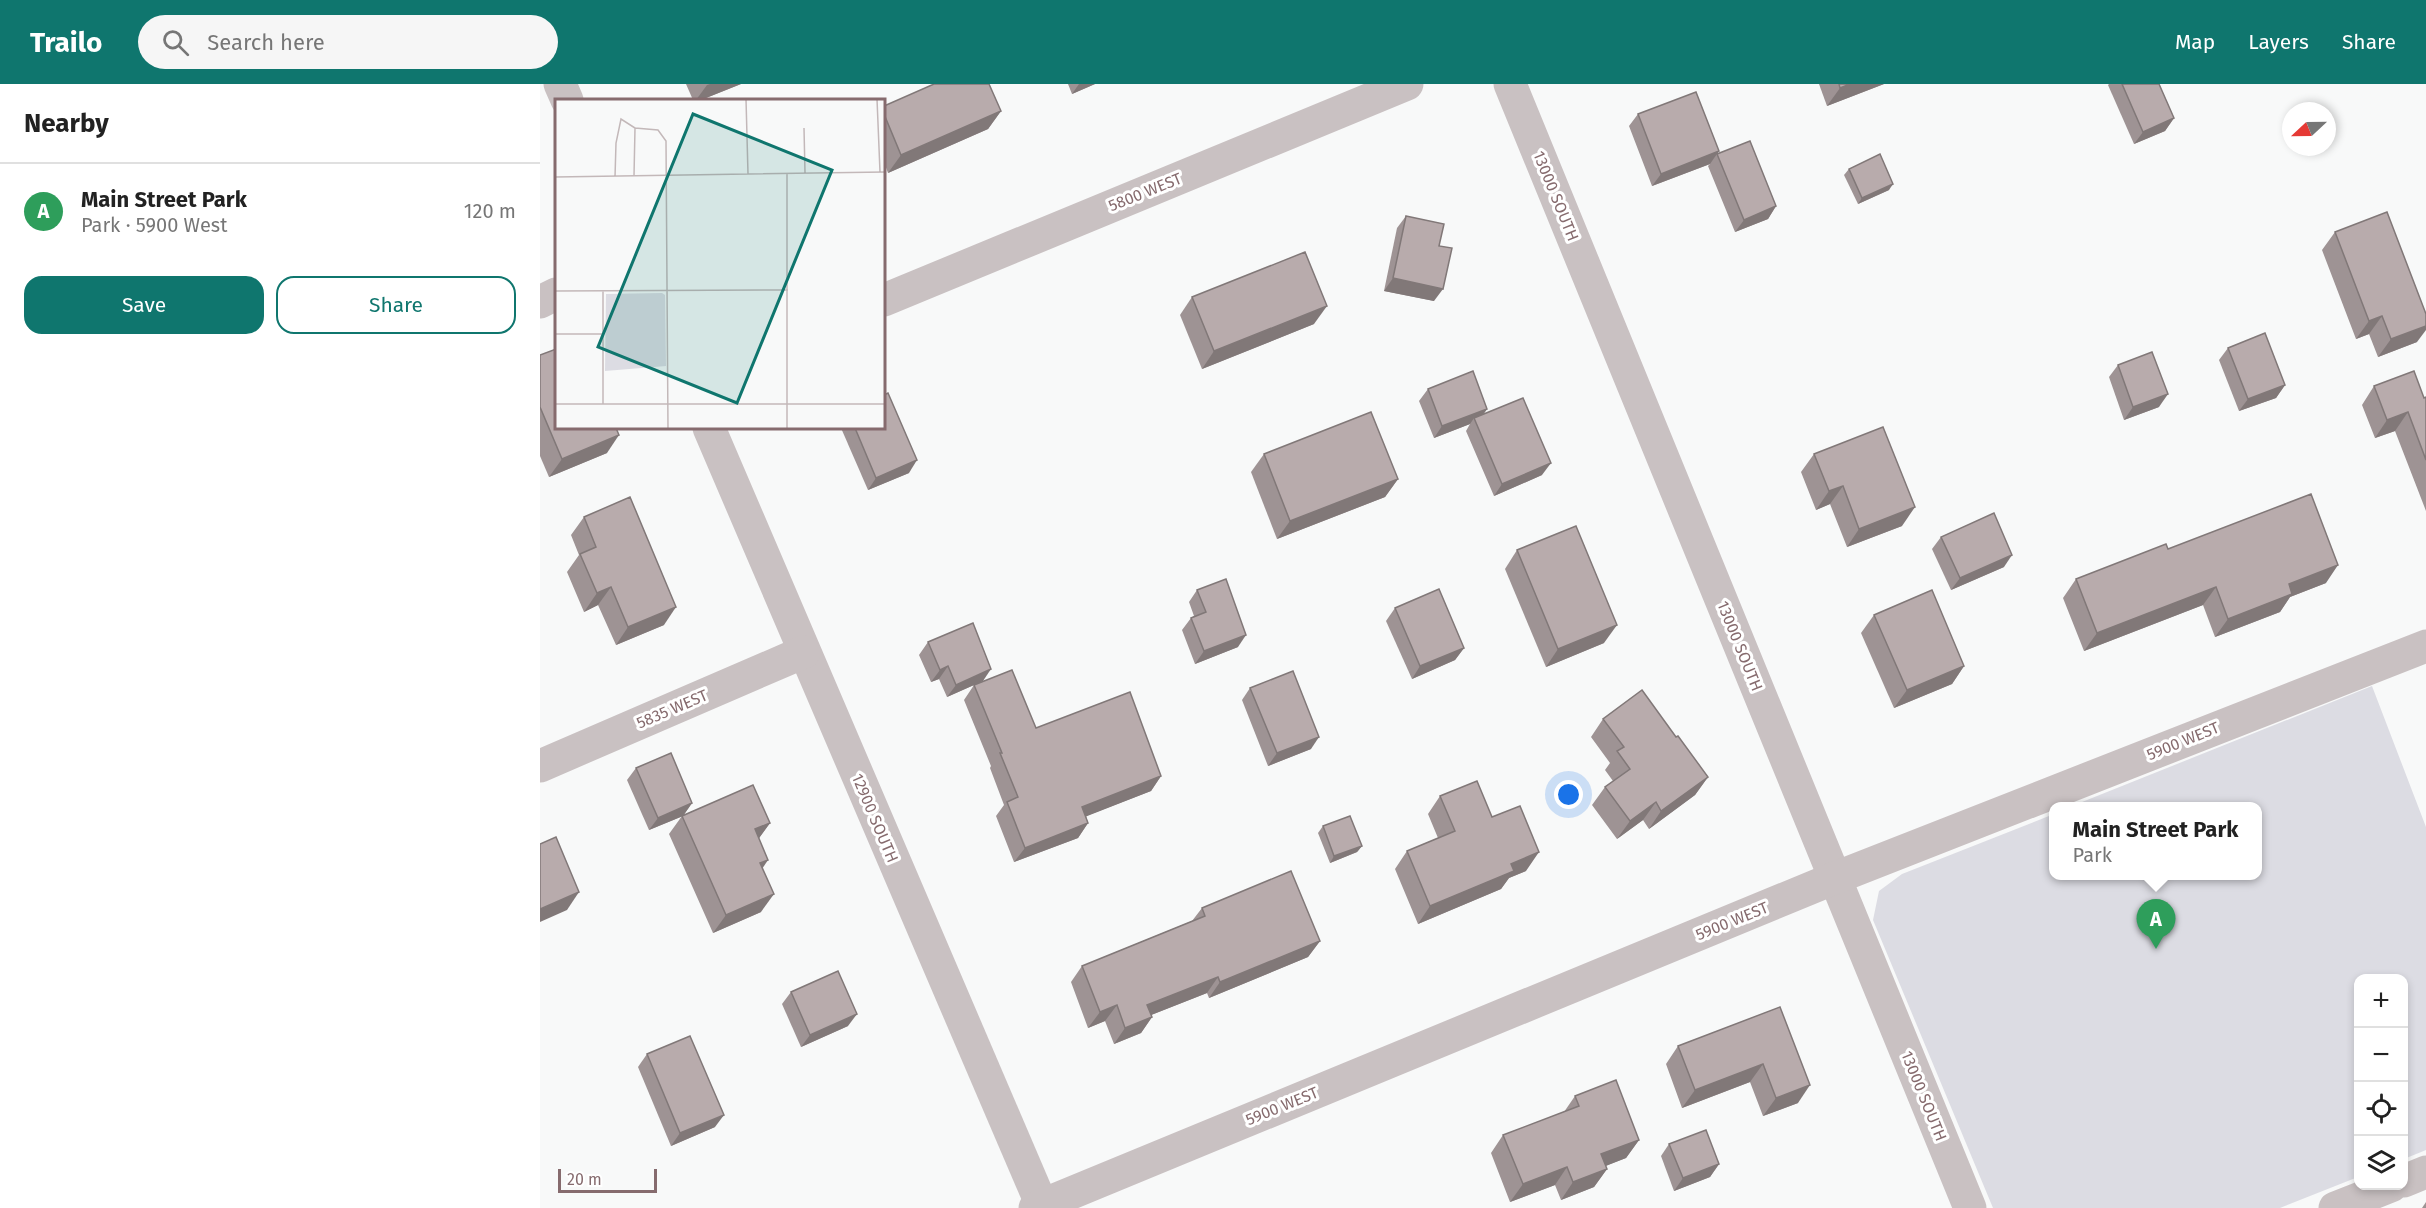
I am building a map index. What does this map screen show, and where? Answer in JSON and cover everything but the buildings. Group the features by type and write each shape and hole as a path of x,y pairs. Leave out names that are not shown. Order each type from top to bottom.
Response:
{"street":[{"path":"560,84 567,99"},
{"name":"5800 WEST","path":"885,300 1407,84"},
{"name":"13000 SOUTH","path":"1510,84 1970,1208"},
{"path":"540,302 555,294"},
{"name":"12900 SOUTH","path":"709,429 1040,1207"},
{"name":"5900 WEST","path":"1040,1207 1835,878 2426,646"},
{"name":"5835 WEST","path":"540,766 804,652"},
{"path":"2408,1179 2426,1172"},
{"path":"2335,1208 2379,1190"}],"shaded area":[{"path":"2372,686 2426,827 2426,1150 2408,1157 2408,974 2354,974 2354,1179 2280,1208 1993,1208 1873,920 1879,891 1902,874 2049,816 2049,880 2262,880 2262,802 2082,802"}],"place":[{"name":"Main Street Park","path":"2156,949"}]}
